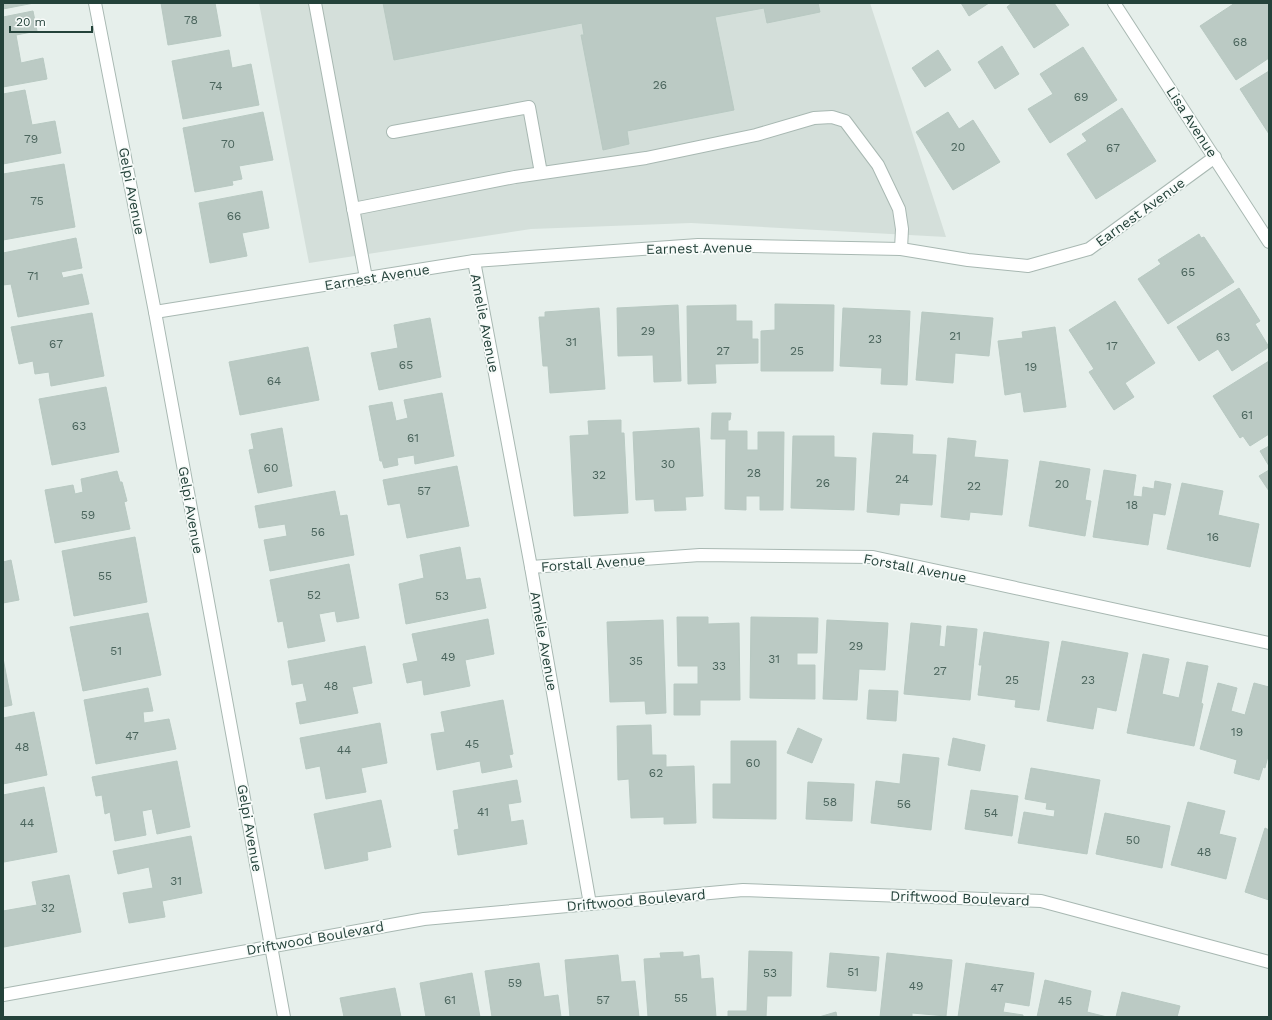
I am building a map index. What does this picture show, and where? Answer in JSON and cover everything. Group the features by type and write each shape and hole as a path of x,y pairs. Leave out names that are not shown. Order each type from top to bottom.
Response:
{"street":[{"name":"Gelpi Avenue","path":"95,3 155,312 284,1017"},
{"path":"315,3 366,278"},
{"name":"Lisa Avenue","path":"1114,3 1269,242"},
{"path":"393,132 529,107 540,173"},
{"path":"353,209 515,177 646,158 756,135 814,118 832,117 845,121 878,165 899,209 902,229 901,249"},
{"name":"Earnest Avenue","path":"155,312 474,261 698,245 901,249 968,260 1028,266 1089,249 1215,157"},
{"name":"Amelie Avenue","path":"474,261 531,567 590,904"},
{"name":"Forstall Avenue","path":"531,567 700,555 873,557 1269,643"},
{"name":"Driftwood Boulevard","path":"3,995 424,918 743,890 1041,901 1269,962"}],"shaded area":[{"path":"259,3 870,3 946,237 691,223 531,229 309,263"}],"building":[{"path":"3,3 34,3 3,9"},
{"path":"161,3 215,3 221,36 168,45"},
{"path":"383,3 818,3 820,12 767,23 764,8 715,17 734,110 627,131 629,144 603,150 581,35 584,35 582,23 394,60"},
{"path":"961,3 989,3 969,16"},
{"path":"1012,3 1054,3 1069,25 1034,48 1007,7"},
{"path":"1235,3 1269,3 1269,58 1236,80 1200,26"},
{"path":"33,11 37,31 16,35 21,63 43,58 47,79 3,87 3,17"},
{"path":"1002,46 1019,74 995,89 978,62"},
{"path":"1083,47 1117,100 1050,143 1028,109 1053,94 1040,74"},
{"path":"229,50 232,68 251,64 259,105 183,119 172,61"},
{"path":"938,50 951,70 925,87 912,68"},
{"path":"1269,71 1269,134 1240,89"},
{"path":"25,90 32,125 55,121 61,153 3,164 3,94"},
{"path":"1122,108 1156,161 1096,199 1067,154 1087,141 1082,134"},
{"path":"263,112 273,160 239,166 242,179 232,181 233,185 195,192 183,128"},
{"path":"948,112 959,129 973,120 1000,162 953,190 916,132"},
{"path":"64,164 75,227 3,240 3,174"},
{"path":"262,191 269,228 242,233 247,256 210,263 199,203"},
{"path":"1199,234 1201,238 1204,237 1234,282 1168,324 1138,279 1161,264 1158,260"},
{"path":"76,238 82,268 61,272 63,278 82,274 89,304 18,317 11,284 3,285 3,253"},
{"path":"1239,288 1260,321 1255,324 1269,347 1232,371 1218,349 1199,361 1177,327"},
{"path":"1115,301 1155,363 1125,383 1134,397 1114,410 1089,372 1094,369 1069,330"},
{"path":"775,304 834,305 833,371 761,371 761,331 775,330"},
{"path":"678,305 681,381 654,382 653,355 618,356 617,308"},
{"path":"736,305 736,321 752,321 752,339 758,339 758,363 715,364 716,383 688,384 687,306"},
{"path":"599,308 605,389 550,393 548,366 543,366 539,317 545,317 545,312"},
{"path":"843,308 910,311 907,385 881,384 882,368 840,366"},
{"path":"922,312 993,318 989,356 955,353 953,383 916,380"},
{"path":"92,313 104,376 51,386 49,372 35,374 33,361 19,364 11,327"},
{"path":"430,318 441,377 379,390 371,353 398,348 394,325"},
{"path":"1055,327 1066,407 1024,412 1021,392 1005,395 998,341 1023,338 1022,332"},
{"path":"308,347 319,400 240,415 229,362"},
{"path":"1269,361 1269,434 1250,446 1243,436 1240,438 1213,396"},
{"path":"106,387 119,452 52,465 39,399"},
{"path":"442,393 454,456 415,464 414,455 397,458 398,465 384,468 382,461 380,461 369,406 392,402 396,421 408,418 404,400"},
{"path":"712,413 731,413 730,420 728,420 728,431 747,431 747,450 758,450 758,432 784,432 783,510 760,510 760,496 746,496 746,510 725,509 726,439 711,439"},
{"path":"621,420 621,433 624,433 628,513 574,516 570,436 589,435 588,421"},
{"path":"282,428 292,486 258,493 249,450 254,449 251,434"},
{"path":"699,428 703,496 685,497 686,510 655,511 654,499 636,500 633,432"},
{"path":"873,433 913,435 912,454 936,455 932,505 900,503 899,515 867,512"},
{"path":"793,436 834,436 834,457 856,458 854,510 791,508"},
{"path":"948,438 976,441 974,457 1008,460 1002,515 970,512 969,520 941,517"},
{"path":"1269,446 1269,466 1260,451"},
{"path":"1040,461 1090,469 1085,500 1091,501 1085,536 1029,526"},
{"path":"457,466 469,526 407,538 400,503 388,505 383,480"},
{"path":"1104,470 1136,475 1133,496 1142,497 1143,487 1154,489 1155,481 1171,484 1165,515 1153,513 1148,545 1093,537"},
{"path":"1269,470 1269,491 1259,476"},
{"path":"117,471 120,482 122,482 127,501 124,502 130,529 55,543 45,490 73,485 75,494 83,492 81,479"},
{"path":"1182,483 1223,491 1218,515 1259,524 1250,567 1167,549"},
{"path":"335,491 340,516 347,515 354,555 270,571 264,540 287,536 285,524 259,528 255,506"},
{"path":"135,537 147,602 74,616 62,551"},
{"path":"460,547 466,580 480,578 486,608 406,624 399,584 424,578 420,555"},
{"path":"11,560 19,600 3,603 3,562"},
{"path":"349,564 359,618 337,622 335,611 319,614 325,641 288,648 283,621 278,622 270,580"},
{"path":"148,613 161,675 83,691 70,627"},
{"path":"677,617 708,617 708,624 739,623 740,700 700,700 700,715 674,715 674,684 698,684 698,666 678,666"},
{"path":"751,617 818,618 817,653 797,653 797,665 815,665 815,699 750,698"},
{"path":"488,619 494,654 465,660 470,686 424,695 422,680 407,683 403,664 418,661 412,634"},
{"path":"663,620 666,713 646,714 645,701 610,702 607,622"},
{"path":"827,620 888,623 885,670 859,669 857,700 823,699"},
{"path":"911,623 941,626 939,646 945,647 947,626 977,629 970,700 904,694"},
{"path":"984,632 1049,642 1039,710 1015,707 1016,700 978,695 982,665 979,665"},
{"path":"1062,641 1128,653 1116,711 1097,707 1093,729 1047,721"},
{"path":"365,646 372,683 352,687 358,713 300,724 296,703 307,701 303,683 292,685 288,661"},
{"path":"1143,654 1169,659 1162,694 1179,698 1187,662 1208,666 1201,703 1203,704 1194,746 1127,733"},
{"path":"3,658 12,705 3,707"},
{"path":"1218,683 1237,688 1231,711 1245,715 1254,683 1269,687 1269,752 1265,768 1263,767 1259,780 1234,773 1237,760 1200,749"},
{"path":"148,688 153,711 143,712 144,723 169,719 176,749 96,764 84,700"},
{"path":"869,690 898,691 896,721 867,719"},
{"path":"503,700 513,754 509,755 512,767 482,773 480,761 437,770 431,734 445,732 441,712"},
{"path":"34,712 47,775 3,784 3,718"},
{"path":"380,723 387,763 361,768 366,792 326,799 320,766 306,769 300,738"},
{"path":"651,725 652,755 666,755 666,767 694,766 696,823 664,824 664,817 631,818 629,779 618,780 617,726"},
{"path":"798,728 822,739 812,763 787,753"},
{"path":"953,738 985,745 980,771 948,765"},
{"path":"731,741 776,741 776,819 713,818 713,784 731,784"},
{"path":"903,754 939,758 931,830 871,823 876,781 900,784"},
{"path":"177,761 190,827 157,834 152,809 142,811 146,835 115,841 110,812 105,814 102,795 96,796 92,777"},
{"path":"1031,768 1100,780 1087,854 1018,843 1024,812 1054,817 1055,810 1046,809 1047,803 1025,799"},
{"path":"517,780 521,802 508,804 511,822 523,820 527,844 458,855 454,830 459,829 453,791"},
{"path":"808,782 854,784 852,821 806,819"},
{"path":"44,787 57,852 4,862 3,795"},
{"path":"971,790 1018,796 1012,836 965,829"},
{"path":"381,800 391,847 367,852 368,860 325,869 314,814"},
{"path":"1188,802 1225,811 1219,834 1236,838 1226,879 1171,865"},
{"path":"1105,813 1170,826 1162,868 1096,854"},
{"path":"1265,828 1269,830 1269,900 1245,892"},
{"path":"191,836 202,893 162,901 165,917 129,923 123,893 153,888 149,867 118,874 113,851"},
{"path":"69,875 81,932 4,947 3,911 37,905 32,882"},
{"path":"749,951 792,952 791,996 767,996 766,1017 728,1017 728,1011 747,1011"},
{"path":"683,952 683,957 699,955 701,979 713,978 716,1017 648,1017 644,959 661,958 660,953"},
{"path":"830,953 879,957 876,991 827,987"},
{"path":"887,953 952,960 946,1016 912,1013 912,1017 880,1017"},
{"path":"618,955 621,982 635,981 639,1017 570,1017 565,960"},
{"path":"539,963 544,997 558,995 561,1017 492,1017 485,971"},
{"path":"966,963 1034,973 1029,1006 1005,1002 1003,1012 1023,1015 1023,1017 958,1017"},
{"path":"472,973 480,1017 426,1017 420,983"},
{"path":"1045,980 1091,991 1087,1012 1107,1017 1037,1017"},
{"path":"395,988 401,1017 344,1017 340,998"},
{"path":"1122,992 1180,1006 1177,1017 1116,1017"},
{"path":"836,1012 837,1017 819,1017"}]}
